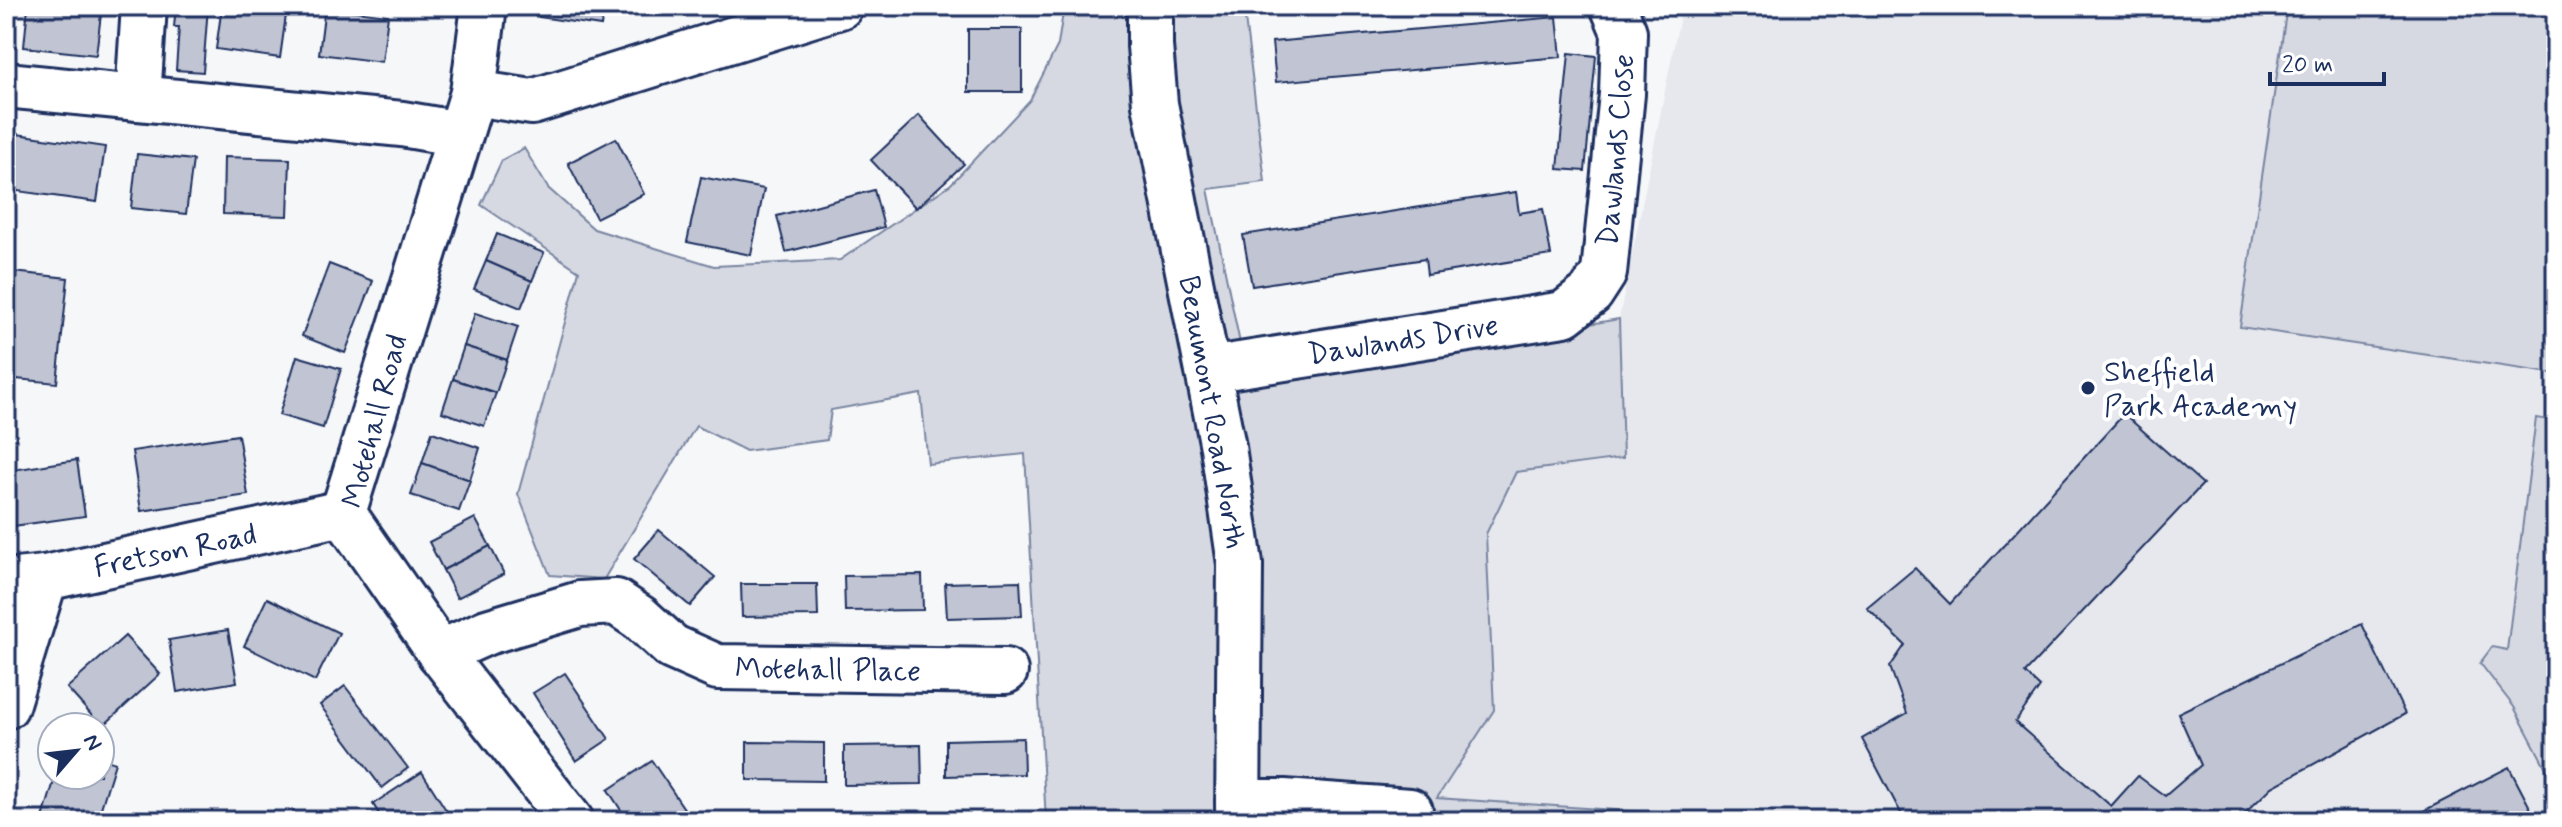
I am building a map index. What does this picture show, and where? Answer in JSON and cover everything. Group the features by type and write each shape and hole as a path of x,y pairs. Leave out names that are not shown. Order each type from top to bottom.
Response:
{"street":[{"path":"138,98 144,6"},
{"name":"Motehall Road","path":"484,6 473,93 343,513 440,653 571,821"},
{"path":"473,93 532,102 840,6"},
{"name":"Beaumont Road North","path":"1150,6 1155,104 1208,370 1240,564 1238,812"},
{"name":"Dawlands Close","path":"1591,293 1604,273 1622,94 1624,32 1613,6"},
{"path":"6,85 402,124 460,134"},
{"name":"Dawlands Drive","path":"1208,370 1564,314 1591,293"},
{"name":"Fretson Road","path":"25,580 343,513"},
{"path":"6,706 25,580"},
{"name":"Motehall Place","path":"440,653 487,632 580,604 616,602 640,618 672,647 717,667 1005,671"},
{"path":"1238,812 1284,802 1410,811 1410,821"}],"shaded area":[{"path":"1064,6 1280,6 1244,10 1265,182 1208,189 1248,382 1619,319 1623,458 1516,472 1486,534 1494,710 1437,798 1703,816 1703,821 1046,821 1025,454 928,464 921,394 831,410 827,440 746,451 696,426 604,579 550,575 518,494 579,271 481,205 502,160 524,148 548,188 594,229 714,266 840,260 951,184 1030,100 1058,45"},
{"name":"Sheffield Park Academy","path":"1682,6 2556,6 2556,821 1703,821 1703,817 1436,798 1494,710 1486,534 1516,472 1623,457 1619,319"},
{"path":"2287,6 2556,6 2556,374 2240,327"},
{"path":"2536,418 2556,421 2556,787 2514,707 2480,663 2492,647 2507,650"}],"building":[{"path":"28,6 102,6 96,55 24,47"},
{"path":"176,6 208,6 203,72 176,70 179,27 174,27"},
{"path":"222,6 287,8 280,58 216,49"},
{"path":"541,6 604,6 601,26 539,17"},
{"path":"325,7 388,15 382,62 319,54"},
{"path":"1557,17 1561,57 1276,82 1272,42"},
{"path":"968,29 1022,29 1022,92 968,92"},
{"path":"1569,53 1596,56 1585,171 1558,169"},
{"path":"919,115 964,164 916,208 871,160"},
{"path":"17,134 105,147 97,202 10,190"},
{"path":"616,138 644,194 596,218 568,163"},
{"path":"137,154 193,160 186,214 131,208"},
{"path":"224,157 290,159 288,216 223,214"},
{"path":"701,177 764,189 751,255 687,242"},
{"path":"874,190 884,227 786,252 777,216"},
{"path":"1516,192 1519,213 1543,209 1551,255 1427,275 1425,259 1252,286 1243,235"},
{"path":"497,234 544,253 532,281 486,261"},
{"path":"486,261 532,281 521,308 474,289"},
{"path":"329,264 373,281 345,353 302,336"},
{"path":"13,272 68,278 57,383 6,378 6,336"},
{"path":"475,313 518,327 507,360 464,346"},
{"path":"464,346 507,360 496,393 453,379"},
{"path":"297,356 341,369 323,428 279,415"},
{"path":"453,379 496,393 484,426 442,412"},
{"path":"2124,414 2203,484 2025,673 2040,687 2015,722 2111,806 2138,776 2165,796 2201,765 2178,713 2362,624 2405,714 2272,787 2237,821 1905,821 1862,739 1907,713 1890,667 1905,645 1867,608 1915,568 1950,604"},
{"path":"432,432 480,448 470,480 422,463"},
{"path":"238,435 248,495 141,511 132,451"},
{"path":"77,460 85,516 6,527 6,471"},
{"path":"422,463 470,480 459,511 411,495"},
{"path":"475,518 490,546 443,570 429,542"},
{"path":"659,530 715,577 690,606 634,559"},
{"path":"490,546 504,574 457,598 443,570"},
{"path":"922,575 923,610 845,611 844,576"},
{"path":"1020,581 1022,616 947,618 945,583"},
{"path":"741,584 817,584 818,616 742,617"},
{"path":"267,598 339,633 315,681 244,646"},
{"path":"228,630 237,682 177,692 169,640"},
{"path":"125,636 160,674 116,714 116,711 88,711 67,688"},
{"path":"565,673 609,739 576,761 533,693"},
{"path":"345,686 408,768 382,788 320,705"},
{"path":"1023,738 1024,774 946,776 946,740"},
{"path":"747,742 824,743 824,781 747,780"},
{"path":"921,745 922,784 844,785 844,746"},
{"path":"652,761 687,813 675,821 628,821 608,790"},
{"path":"2509,767 2537,821 2404,821"},
{"path":"422,772 453,821 383,821 373,804"},
{"path":"51,791 106,791 97,821 42,821"}],"place":[{"name":"Sheffield Park Academy","path":"2088,388"}]}
